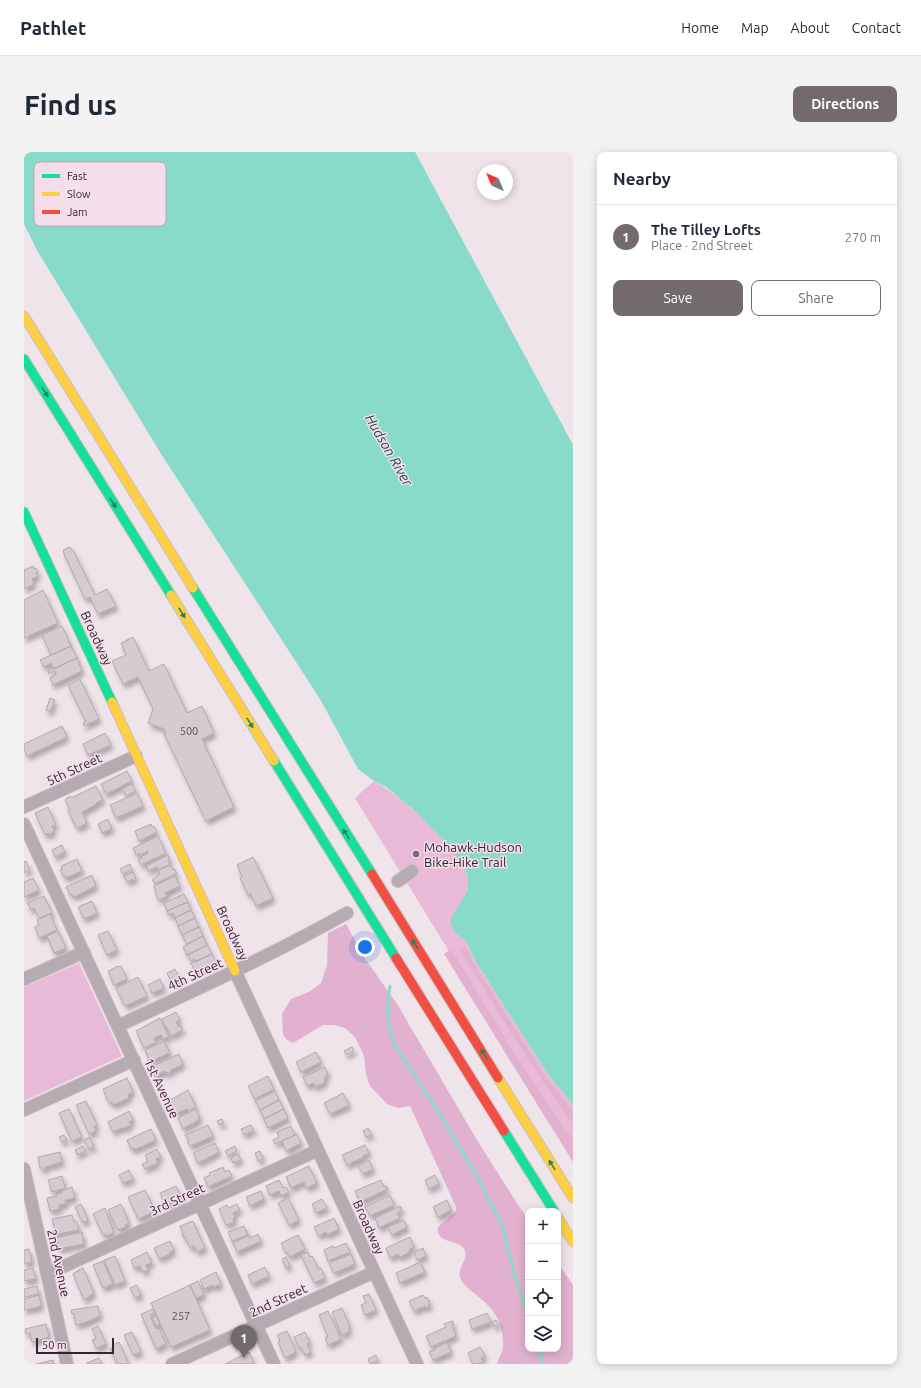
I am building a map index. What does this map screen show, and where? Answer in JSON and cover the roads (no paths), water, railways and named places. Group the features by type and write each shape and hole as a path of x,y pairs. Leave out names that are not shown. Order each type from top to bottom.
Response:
{"main road":[{"path":"24,316 573,1198"},
{"path":"24,359 552,1208"},
{"name":"Broadway","path":"24,512 28,529 136,756 235,971"},
{"path":"561,1223 573,1242"}],"street":[{"name":"5th Street","path":"24,807 136,756"},
{"name":"1st Avenue","path":"24,824 274,1364"},
{"path":"398,881 412,870"},
{"name":"4th Street","path":"118,1026 235,971 347,913"},
{"path":"24,979 84,952"},
{"name":"Broadway","path":"235,971 418,1364"},
{"path":"24,1110 134,1060"},
{"name":"3rd Street","path":"47,1274 318,1150"},
{"name":"2nd Avenue","path":"24,1169 67,1364"},
{"name":"2nd Street","path":"172,1364 374,1272"}],"water":[{"name":"Hudson River","path":"24,152 415,152 573,445 573,1105 547,1073 476,962 466,941 454,932 451,924 451,918 468,890 468,876 464,867 450,847 416,812 386,787 374,781 358,769 320,699 163,457 38,252 24,224"}],"waterway":[{"path":"390,986 388,1016 392,1039 474,1171 502,1225 514,1273 525,1306"},
{"path":"540,1352 543,1364"}],"place":[{"name":"Mohawk-Hudson Bike-Hike Trail","path":"416,854"},
{"name":"The Tilley Lofts","path":"244,1358"}]}
